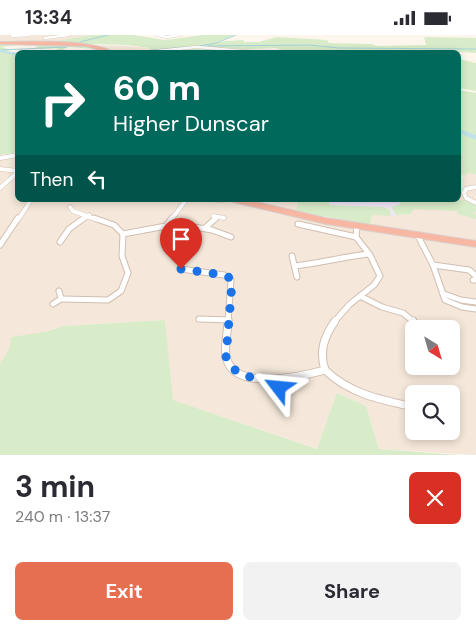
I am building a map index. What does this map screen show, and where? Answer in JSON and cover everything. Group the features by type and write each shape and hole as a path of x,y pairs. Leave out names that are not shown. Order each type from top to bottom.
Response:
{"highway":[{"path":"0,43 86,45 108,50"},
{"path":"245,202 357,226 476,244"}],"main road":[{"path":"0,169 15,172"}],"street":[{"path":"12,36 29,35"},
{"path":"45,38 52,35 69,35"},
{"path":"157,35 165,37 178,36"},
{"path":"167,50 197,47 225,50"},
{"path":"0,158 15,156"},
{"path":"0,188 15,175"},
{"path":"461,188 476,187"},
{"path":"466,189 465,197 476,203"},
{"path":"0,245 30,202"},
{"path":"71,210 114,225 123,233 157,229 170,223 185,202"},
{"path":"59,240 69,229 89,215"},
{"path":"205,228 213,223 215,217 224,218"},
{"path":"170,223 205,228 232,237"},
{"path":"298,224 356,237 363,243 380,276 376,283 340,314 323,341 321,357 325,370 340,384 359,395 405,405"},
{"path":"356,237 357,226"},
{"path":"53,304 60,299 108,299 121,291 128,273 122,256 123,233"},
{"path":"418,235 433,265 445,300 476,309"},
{"path":"294,266 315,264 340,257 368,254"},
{"path":"292,256 297,277"},
{"path":"433,265 469,270 475,279"},
{"path":"181,269 224,275 230,278 232,283 226,357 232,368 246,376 278,379 325,370"},
{"path":"59,291 60,299"},
{"path":"444,294 461,301 476,303"},
{"path":"360,296 380,306 409,315 413,320"},
{"path":"199,319 229,320"},
{"path":"278,379 279,388"}],"shaded area":[{"path":"0,35 91,35 52,42 33,41 29,43 0,42"},
{"path":"90,45 150,48 140,50 110,50"},
{"path":"15,154 15,202 298,202 296,212 370,225 372,215 411,214 414,209 449,202 461,202 461,176 463,177 465,173 476,174 476,455 379,449 366,407 338,393 318,449 172,400 165,320 64,326 10,347 0,364 0,158"},
{"path":"328,202 399,202 401,204 392,207 396,215 391,216 390,210 383,207 329,205"}],"green space":[{"path":"92,35 133,35 165,40 203,35 235,35 216,42 243,40 244,42 259,42 277,37 327,40 329,43 372,44 377,46 426,45 424,37 476,38 476,53 461,52 461,50 283,50 275,48 148,50 150,48 128,45 90,44 85,45 99,50 67,47 63,50 56,50 58,48 33,49 39,45 70,46 29,43"},
{"path":"0,43 28,44 2,47 10,50 5,53 15,55 15,152 0,155"},
{"path":"461,59 476,63 476,91 461,88"},
{"path":"461,90 476,93 476,174 465,173 467,175 461,176"},
{"path":"461,200 464,200 476,205 474,213 476,214 476,219 458,214 457,211 414,209 411,214 396,215 391,207 401,204 399,202 461,202"},
{"path":"298,202 329,202 330,205 383,207 390,210 391,216 372,215 370,225 296,211"},
{"path":"165,320 173,400 317,449 337,393 366,406 379,449 460,455 0,455 0,364 10,347 11,337 45,332 64,326"}],"waterway":[{"path":"80,42 108,35"},
{"path":"200,46 216,43 236,35"},
{"path":"208,46 309,45 339,48 476,49"},
{"path":"0,50 67,47"},
{"path":"154,50 184,47"},
{"path":"0,51 15,54"},
{"path":"461,132 476,138"}],"route":[{"path":"181,269 224,275 230,278 232,283 226,357 228,363 237,373 246,376 278,379 279,388"}]}
